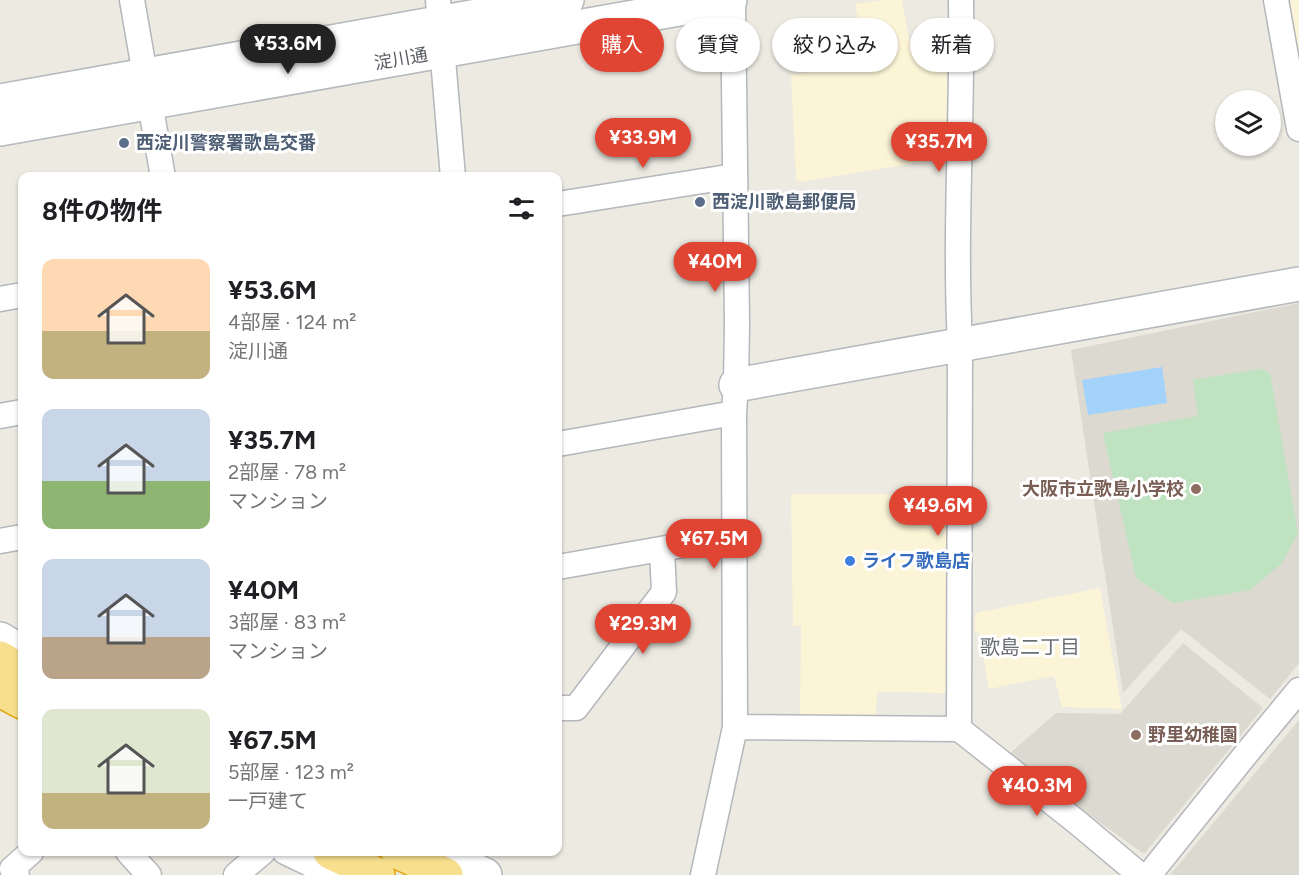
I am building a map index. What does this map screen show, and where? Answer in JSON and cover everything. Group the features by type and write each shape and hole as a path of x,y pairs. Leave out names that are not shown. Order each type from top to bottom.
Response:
{"highway":[{"path":"0,658 18,669"},
{"path":"0,690 18,700"},
{"path":"338,856 378,875"},
{"path":"416,856 471,868"}],"street":[{"path":"132,0 162,172"},
{"name":"淀川通","path":"0,129 147,89 440,24 567,0"},
{"path":"703,875 735,727 737,323 731,0"},
{"name":"淀川通","path":"440,24 731,0"},
{"path":"958,729 961,0"},
{"path":"1276,0 1299,129"},
{"path":"440,24 453,172"},
{"name":"淀川通","path":"0,101 147,89"},
{"path":"562,203 734,176"},
{"path":"562,443 960,344 1299,284"},
{"path":"0,299 18,296"},
{"path":"0,416 18,413"},
{"path":"562,566 735,536"},
{"path":"0,541 18,538"},
{"path":"562,708 576,708 664,592 662,550"},
{"path":"0,639 18,650"},
{"path":"1149,875 1299,690"},
{"path":"735,727 958,729 1140,875"},
{"path":"17,875 12,869 27,856"},
{"path":"132,856 149,875"},
{"path":"236,875 257,856"},
{"path":"293,856 333,875"},
{"path":"445,856 471,868"}],"shaded area":[{"path":"902,0 910,43 910,72 948,72 947,158 800,182 796,179 791,75 810,72 898,72 898,18 858,18 855,4"},
{"path":"1289,0 1299,0 1299,57"},
{"name":"大阪市立歌島小学校","path":"1299,303 1299,663 1270,699 1181,629 1123,693 1071,350"},
{"name":"ライフ歌島店","path":"791,494 949,494 947,693 877,692 876,717 800,716 801,626 793,626"},
{"path":"1100,588 1122,709 1062,707 1054,676 989,689 979,632 975,632 975,614"},
{"name":"野里幼稚園","path":"1183,643 1263,708 1144,854 1007,756 1056,713 1120,714"},
{"path":"1299,720 1299,875 1170,875"}],"green space":[{"path":"1260,369 1270,373 1298,533 1282,563 1250,590 1173,603 1136,578 1103,433 1198,416 1193,380"}],"water":[{"path":"1162,367 1167,403 1088,415 1082,380"}],"place":[{"name":"西淀川警察署歌島交番","path":"124,143"},
{"name":"西淀川歌島郵便局","path":"700,202"},
{"name":"大阪市立歌島小学校","path":"1196,489"},
{"name":"ライフ歌島店","path":"850,561"},
{"name":"野里幼稚園","path":"1136,735"}],"district":[{"name":"歌島二丁目","path":"1030,647"}]}
